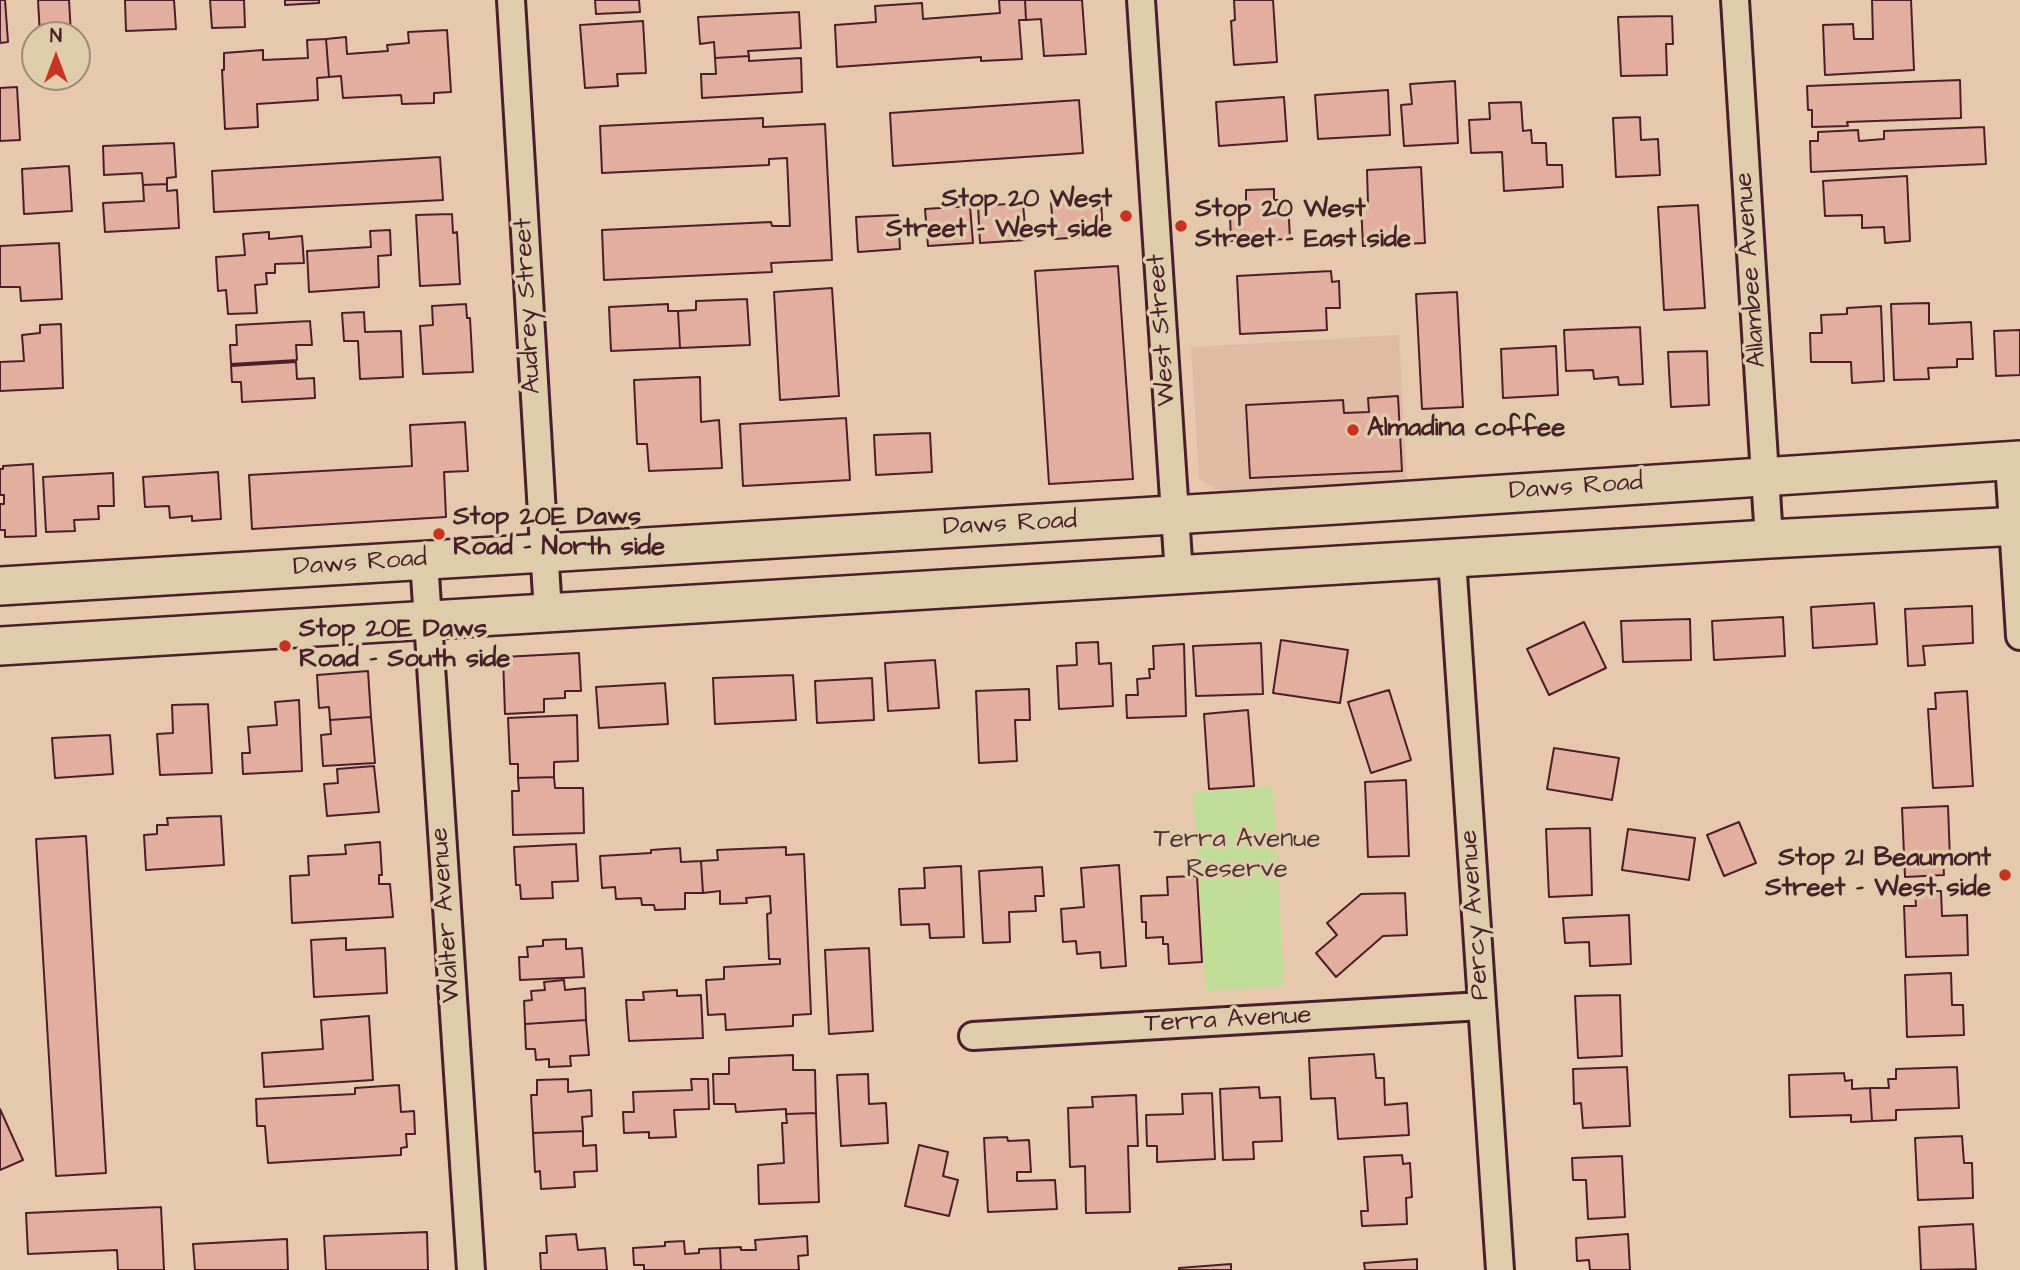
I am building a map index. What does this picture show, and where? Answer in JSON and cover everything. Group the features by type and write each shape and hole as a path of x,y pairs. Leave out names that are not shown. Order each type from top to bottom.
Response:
{"main road":[{"name":"Daws Road","path":"0,586 1175,515 2014,460"},
{"path":"0,646 1769,539 2016,527"}],"street":[{"name":"Audrey Street","path":"511,0 548,613"},
{"name":"West Street","path":"1141,0 1180,575"},
{"name":"Allambee Avenue","path":"1735,0 1769,539"},
{"path":"2014,460 2020,636"},
{"name":"Percy Avenue","path":"1452,559 1500,1270"},
{"name":"Walter Avenue","path":"424,560 471,1270"},
{"name":"Terra Avenue","path":"974,1036 1482,1006"}],"shaded area":[{"path":"1399,335 1407,479 1220,491 1199,479 1191,347"}],"green space":[{"name":"Terra Avenue Reserve","path":"1273,787 1284,986 1206,991 1193,792"}],"building":[{"path":"0,0 5,0 8,42 0,43"},
{"path":"38,0 69,0 70,21 39,21"},
{"path":"125,0 174,0 176,29 126,31"},
{"path":"210,0 244,0 245,27 212,28"},
{"path":"285,0 319,0 319,3 285,5"},
{"path":"595,0 639,0 640,12 596,14"},
{"path":"999,0 1025,0 1026,20 1019,20 1022,59 981,61 981,57 837,67 835,25 876,22 875,6 922,3 923,19 1000,13"},
{"path":"1025,0 1082,0 1086,54 1044,56 1041,19 1026,20"},
{"path":"1234,0 1273,0 1277,62 1234,65 1231,21 1235,20"},
{"path":"1872,0 1911,0 1914,70 1825,75 1823,25 1853,24 1854,39 1873,39"},
{"path":"799,12 801,48 748,51 749,56 715,58 714,42 700,44 698,17"},
{"path":"1672,16 1673,44 1666,44 1667,75 1621,76 1618,17"},
{"path":"643,21 646,73 617,74 618,86 585,88 580,25"},
{"path":"447,30 451,92 434,93 434,103 402,104 401,95 343,98 341,76 329,77 326,39 346,37 347,54 388,51 387,45 409,43 408,32"},
{"path":"326,39 329,77 317,78 318,100 257,104 258,127 225,129 222,70 224,53 263,50 263,60 308,58 307,40"},
{"path":"749,56 749,61 801,58 802,92 702,98 701,74 716,74 715,58"},
{"path":"1960,80 1961,118 1847,122 1848,126 1812,127 1807,86"},
{"path":"1455,81 1458,143 1404,146 1401,105 1412,104 1410,84"},
{"path":"17,87 20,140 0,141 0,88"},
{"path":"1388,90 1390,135 1318,139 1315,95"},
{"path":"1284,97 1287,141 1219,146 1216,102"},
{"path":"1079,100 1083,153 893,166 890,113"},
{"path":"1521,102 1523,131 1531,130 1532,143 1546,143 1547,165 1562,165 1563,187 1504,191 1502,152 1471,153 1469,120 1490,119 1489,103"},
{"path":"1640,117 1641,140 1658,139 1660,175 1616,177 1613,118"},
{"path":"763,118 763,127 825,124 832,260 771,263 772,272 604,280 602,230 771,222 772,226 790,226 787,158 769,159 769,165 602,173 600,126"},
{"path":"1984,127 1986,164 1811,172 1810,141 1818,141 1818,132 1858,130 1859,141 1884,139 1884,131"},
{"path":"174,143 176,177 167,178 167,184 143,185 142,173 104,175 103,146"},
{"path":"440,157 443,200 214,212 212,171"},
{"path":"69,166 72,211 24,214 22,169"},
{"path":"1421,167 1425,243 1363,246 1361,204 1368,204 1367,170"},
{"path":"1907,176 1910,241 1885,243 1884,227 1862,228 1862,215 1825,216 1823,181"},
{"path":"167,184 167,191 177,190 179,228 105,232 103,203 144,201 143,185"},
{"path":"1274,189 1274,200 1288,200 1290,239 1231,241 1230,216 1240,216 1240,210 1246,210 1246,190"},
{"path":"1101,200 1103,236 1054,239 1051,203"},
{"path":"1023,203 1026,240 980,243 978,206"},
{"path":"1698,205 1705,308 1664,310 1658,207"},
{"path":"970,206 973,243 928,246 925,209"},
{"path":"452,214 453,233 457,232 460,284 420,286 416,215"},
{"path":"898,215 900,249 858,252 856,217"},
{"path":"390,230 391,255 378,256 379,287 309,292 307,251 371,247 370,231"},
{"path":"269,232 269,239 302,236 304,263 275,264 275,273 266,273 267,284 255,285 257,313 228,314 226,290 218,291 216,257 245,255 243,234"},
{"path":"59,243 62,299 21,301 20,287 0,287 0,246"},
{"path":"1118,266 1133,479 1049,484 1035,271"},
{"path":"1331,271 1332,282 1339,281 1340,308 1326,308 1327,330 1240,334 1237,276"},
{"path":"832,288 839,396 780,400 774,292"},
{"path":"1457,292 1463,407 1422,409 1416,294"},
{"path":"747,299 750,345 680,348 678,311 696,310 696,301"},
{"path":"1929,303 1929,324 1971,322 1973,359 1957,359 1957,367 1928,368 1929,379 1894,380 1891,304"},
{"path":"466,304 467,318 470,318 473,372 423,374 420,326 433,325 432,306"},
{"path":"668,304 668,311 678,311 680,348 611,351 609,307"},
{"path":"1881,306 1884,381 1852,383 1851,362 1811,362 1810,333 1822,333 1821,315 1847,314 1847,308"},
{"path":"364,312 365,332 401,331 403,377 360,379 358,341 344,341 342,313"},
{"path":"310,321 312,345 296,345 297,360 231,364 230,345 237,345 236,325"},
{"path":"61,324 63,388 0,391 0,362 24,361 22,335 40,333 40,325"},
{"path":"1640,327 1643,384 1619,385 1618,377 1594,379 1593,370 1566,371 1564,330"},
{"path":"2020,330 2020,375 1996,376 1994,331"},
{"path":"1556,346 1558,395 1503,398 1501,349"},
{"path":"1707,351 1709,405 1671,407 1668,352"},
{"path":"296,362 297,379 314,378 315,398 242,402 241,382 232,382 231,366"},
{"path":"700,377 701,422 719,420 722,468 649,471 647,444 637,444 634,380"},
{"path":"1398,396 1402,471 1250,478 1246,405 1343,400 1344,413 1369,412 1368,398"},
{"path":"846,418 850,480 743,486 740,424"},
{"path":"465,422 468,471 444,472 446,517 252,529 249,475 412,466 410,425"},
{"path":"930,433 932,472 876,475 874,435"},
{"path":"33,464 36,536 5,537 5,530 0,530 0,504 4,504 4,495 0,495 0,469 3,469 3,466"},
{"path":"218,472 221,519 192,521 192,516 170,518 169,506 145,507 143,477"},
{"path":"113,473 114,506 98,506 99,519 74,520 75,531 46,532 43,477"},
{"path":"1874,603 1877,644 1813,648 1811,607"},
{"path":"1972,606 1973,643 1923,646 1925,665 1908,666 1905,609"},
{"path":"1783,617 1785,656 1714,660 1712,621"},
{"path":"1690,619 1691,660 1623,662 1621,621"},
{"path":"1584,622 1606,668 1549,695 1527,649"},
{"path":"1281,640 1348,650 1340,703 1273,693"},
{"path":"1098,642 1099,664 1111,663 1113,706 1059,709 1057,666 1077,665 1076,643"},
{"path":"1261,643 1263,694 1196,696 1193,646"},
{"path":"1184,644 1186,716 1127,718 1126,695 1138,695 1137,679 1150,678 1149,669 1154,669 1153,646"},
{"path":"579,653 581,691 565,691 565,698 544,699 544,712 505,714 503,657"},
{"path":"935,660 939,708 888,711 885,663"},
{"path":"368,671 371,717 330,720 329,707 319,708 317,675"},
{"path":"793,675 796,720 715,724 713,678"},
{"path":"872,678 874,720 817,723 815,681"},
{"path":"665,683 668,724 599,728 596,687"},
{"path":"1029,689 1030,720 1015,720 1017,761 979,763 976,691"},
{"path":"1389,690 1411,760 1371,773 1348,702"},
{"path":"1967,691 1973,786 1933,788 1928,709 1936,709 1935,693"},
{"path":"299,700 302,771 243,774 242,753 250,753 248,727 277,725 275,702"},
{"path":"208,704 212,773 160,775 157,734 173,733 172,705"},
{"path":"1248,710 1254,786 1209,789 1204,714"},
{"path":"577,715 578,761 554,762 554,777 518,778 518,764 510,764 508,718"},
{"path":"371,717 375,763 323,766 321,735 331,734 330,720"},
{"path":"110,735 113,774 55,778 52,738"},
{"path":"1554,748 1619,758 1612,800 1547,789"},
{"path":"374,766 379,812 327,816 324,784 338,783 337,769"},
{"path":"554,777 555,788 583,788 584,833 513,835 512,791 519,791 518,778"},
{"path":"1406,780 1409,856 1368,857 1365,782"},
{"path":"1948,806 1950,859 1943,859 1944,875 1905,877 1902,808"},
{"path":"221,816 224,865 146,870 144,835 157,834 157,825 168,825 167,818"},
{"path":"1739,822 1756,863 1724,876 1707,835"},
{"path":"1590,828 1592,895 1549,897 1546,829"},
{"path":"1628,829 1695,838 1689,880 1622,870"},
{"path":"86,836 106,1173 56,1176 36,839"},
{"path":"380,842 382,875 379,875 379,884 390,884 393,917 292,923 290,876 309,875 308,856 346,854 345,845"},
{"path":"576,844 578,881 552,882 553,898 521,899 520,885 516,885 514,847"},
{"path":"786,847 786,855 804,854 811,1014 793,1015 793,1026 726,1030 725,1014 708,1015 706,980 724,979 724,967 780,964 780,959 769,959 767,914 771,913 770,896 746,898 747,903 720,904 720,891 703,893 701,861 718,860 717,850"},
{"path":"680,848 681,862 701,861 703,893 685,893 685,909 655,910 654,905 642,905 641,898 616,899 615,887 602,888 600,856"},
{"path":"1119,865 1126,966 1101,968 1100,952 1077,954 1076,941 1063,942 1061,909 1084,907 1081,868"},
{"path":"961,866 964,937 930,938 929,924 901,925 899,889 925,888 924,868"},
{"path":"1042,867 1044,896 1035,896 1036,911 1009,912 1010,942 983,943 979,871"},
{"path":"1197,876 1202,962 1169,964 1168,944 1163,944 1163,937 1146,938 1141,896 1168,895 1167,877"},
{"path":"1915,891 1941,891 1942,916 1967,915 1968,955 1906,957 1904,906 1916,906"},
{"path":"1405,893 1407,935 1383,936 1336,977 1316,953 1337,935 1327,923 1361,894"},
{"path":"1629,915 1631,964 1590,966 1589,942 1565,943 1563,918"},
{"path":"346,938 346,950 385,948 387,993 314,997 311,940"},
{"path":"566,939 566,949 582,948 584,977 520,980 519,957 528,957 527,947 543,946 543,940"},
{"path":"869,948 873,1031 829,1034 825,950"},
{"path":"1951,973 1952,1005 1963,1005 1964,1035 1907,1037 1905,975"},
{"path":"564,980 565,990 585,988 586,1020 525,1024 524,1001 532,1000 531,991 545,990 544,982"},
{"path":"677,990 677,996 701,995 703,1038 629,1041 626,1000 644,1000 643,992"},
{"path":"1620,995 1622,1056 1578,1058 1575,996"},
{"path":"369,1016 373,1080 264,1087 262,1053 323,1049 321,1020"},
{"path":"586,1020 589,1055 570,1056 571,1066 549,1067 549,1059 536,1060 535,1049 526,1049 525,1024"},
{"path":"1374,1054 1376,1078 1384,1078 1385,1105 1407,1103 1409,1135 1338,1139 1335,1098 1311,1099 1309,1058"},
{"path":"793,1055 793,1070 815,1070 816,1113 786,1114 786,1109 736,1112 735,1104 714,1104 713,1074 729,1074 729,1058"},
{"path":"1627,1067 1630,1126 1583,1128 1581,1103 1574,1104 1573,1069"},
{"path":"1957,1067 1959,1108 1896,1110 1896,1120 1872,1121 1870,1088 1889,1088 1888,1079 1896,1079 1896,1069"},
{"path":"1844,1073 1845,1081 1852,1080 1852,1089 1870,1088 1872,1121 1851,1122 1851,1115 1790,1117 1789,1075"},
{"path":"868,1074 869,1104 886,1103 888,1143 841,1146 837,1075"},
{"path":"568,1079 568,1092 591,1090 592,1116 582,1117 583,1131 533,1133 531,1095 537,1095 537,1080"},
{"path":"691,1079 708,1079 709,1109 674,1110 676,1137 649,1138 649,1132 624,1133 623,1112 634,1112 633,1092 692,1090"},
{"path":"399,1085 401,1112 414,1111 415,1134 406,1134 407,1147 401,1148 401,1155 268,1163 265,1126 257,1126 256,1099 355,1094 355,1088"},
{"path":"1259,1087 1260,1098 1280,1097 1282,1141 1253,1142 1254,1159 1223,1160 1220,1089"},
{"path":"1212,1093 1215,1159 1157,1162 1157,1146 1147,1146 1146,1115 1183,1114 1182,1094"},
{"path":"1136,1095 1138,1146 1128,1146 1130,1212 1086,1213 1085,1166 1070,1167 1068,1108 1093,1107 1092,1097"},
{"path":"0,1109 23,1160 0,1170"},
{"path":"816,1113 819,1202 759,1204 758,1165 784,1163 782,1123 787,1123 786,1114"},
{"path":"583,1131 583,1146 596,1145 597,1171 574,1172 575,1187 541,1189 540,1171 535,1172 533,1133"},
{"path":"1962,1136 1964,1163 1972,1163 1973,1198 1918,1200 1915,1138"},
{"path":"1007,1137 1008,1141 1029,1140 1031,1172 1017,1172 1017,1181 1055,1180 1057,1209 988,1212 984,1138"},
{"path":"919,1145 948,1152 943,1176 958,1180 949,1216 905,1206"},
{"path":"1402,1155 1403,1164 1410,1163 1412,1197 1406,1198 1407,1224 1362,1226 1361,1211 1368,1211 1364,1157"},
{"path":"1622,1156 1625,1217 1588,1219 1586,1180 1573,1180 1572,1158"},
{"path":"161,1207 164,1270 118,1270 117,1250 28,1254 26,1213"},
{"path":"1973,1224 1976,1269 1921,1270 1919,1227"},
{"path":"427,1232 428,1270 326,1270 324,1236"},
{"path":"576,1234 578,1250 605,1248 607,1270 541,1270 540,1253 547,1253 546,1236"},
{"path":"1628,1234 1630,1270 1590,1270 1589,1260 1577,1261 1576,1238"},
{"path":"807,1236 808,1255 798,1256 799,1270 721,1270 720,1248 741,1247 741,1250 756,1250 755,1240"},
{"path":"287,1239 288,1270 195,1270 193,1244"},
{"path":"684,1241 685,1254 699,1253 699,1249 720,1248 721,1270 644,1270 644,1265 634,1265 633,1248 665,1246 665,1242"},
{"path":"1417,1259 1417,1270 1365,1270 1364,1263"},
{"path":"1231,1264 1231,1270 1179,1270 1179,1268"}],"place":[{"name":"Stop 20 West Street - West side","path":"1126,216"},
{"name":"Stop 20 West Street - East side","path":"1181,226"},
{"name":"Almadina coffee","path":"1353,430"},
{"name":"Stop 20E Daws Road - North side","path":"439,534"},
{"name":"Stop 20E Daws Road - South side","path":"285,646"},
{"name":"Stop 21 Beaumont Street - West side","path":"2005,875"}]}
